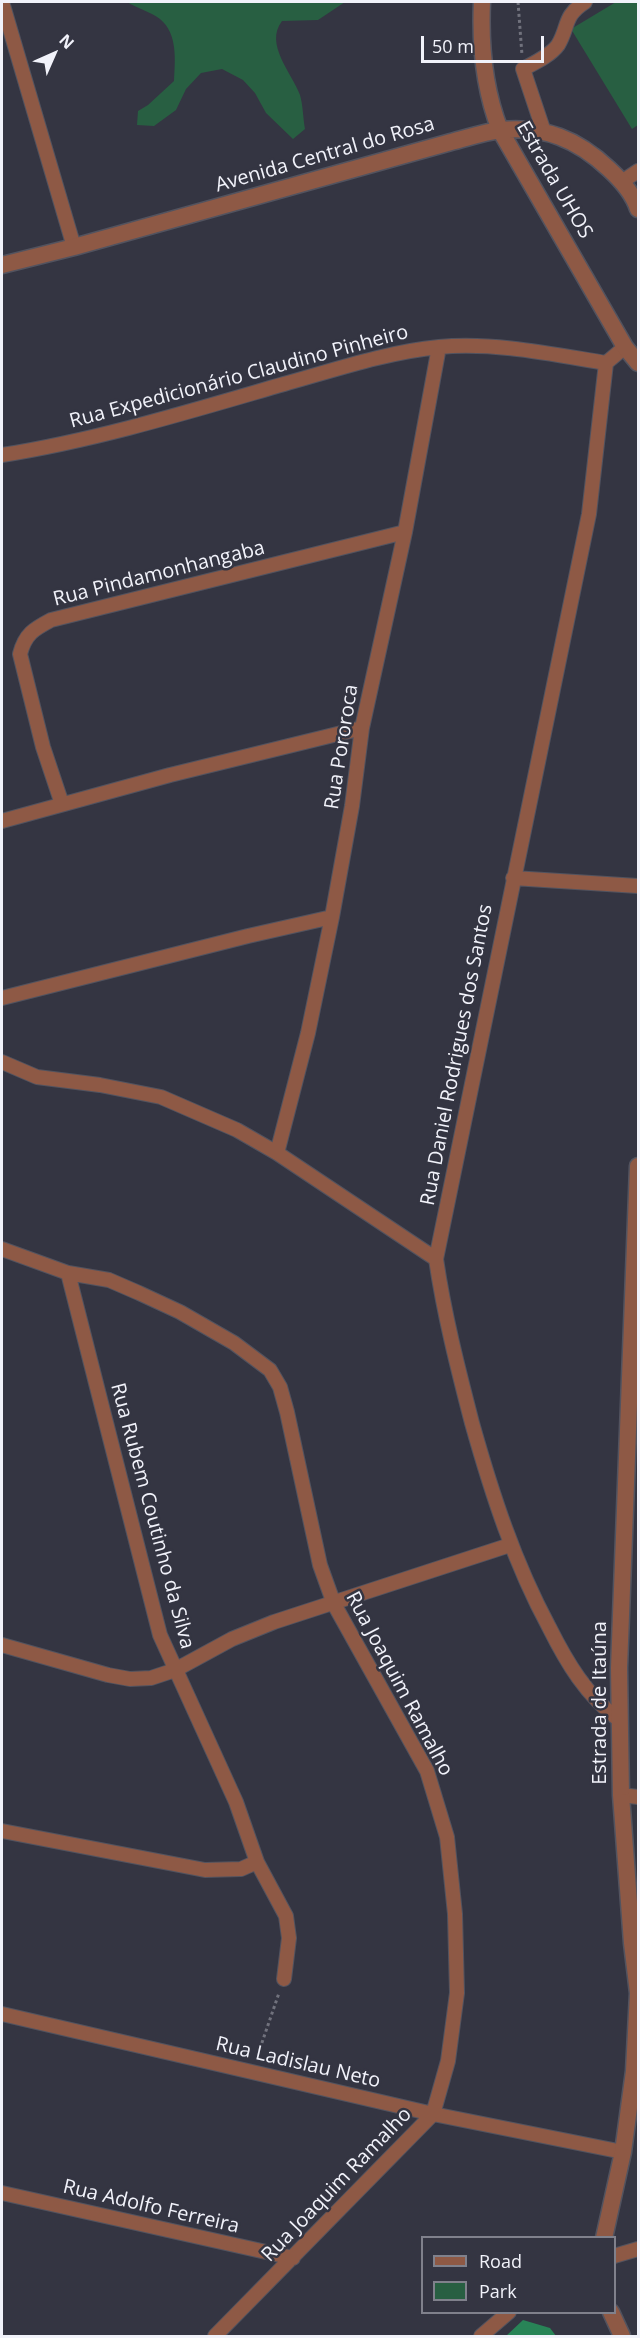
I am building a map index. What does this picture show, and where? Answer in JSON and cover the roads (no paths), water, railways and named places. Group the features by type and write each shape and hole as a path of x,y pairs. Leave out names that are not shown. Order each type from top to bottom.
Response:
{"street":[{"path":"2,2 74,247"},
{"name":"Estrada UHOS","path":"482,2 484,70 489,101 500,130 625,347 639,363"},
{"path":"544,132 523,69 549,53 558,44 566,20 585,2"},
{"name":"Avenida Central do Rosa","path":"2,265 500,130 560,135 601,161 623,181 638,207"},
{"path":"623,181 639,171"},
{"name":"Rua Expedicionário Claudino Pinheiro","path":"2,455 91,438 340,368 410,351 439,347 485,346 606,363"},
{"name":"Rua Pororoca","path":"277,1153 308,1032 332,917 352,806 362,728 405,532 439,347"},
{"path":"606,363 625,347"},
{"name":"Rua Daniel Rodrigues dos Santos","path":"606,363 589,514 436,1259 441,1293 463,1390 491,1490 510,1545 536,1603 571,1670 604,1709 619,1720"},
{"name":"Rua Pindamonhangaba","path":"62,804 43,747 20,654 23,640 35,628 51,620 405,532"},
{"path":"2,822 62,804 362,728"},
{"path":"513,878 639,886"},
{"path":"2,998 332,917"},
{"path":"2,1062 37,1077 100,1085 161,1097 237,1130 277,1153 436,1259"},
{"name":"Estrada de Itaúna","path":"604,2236 623,2152 634,2071 638,1993 621,1795 619,1720 632,1524 639,1166"},
{"name":"Rua Joaquim Ramalho","path":"2,1249 68,1273 109,1280 180,1312 234,1343 270,1370 280,1387 287,1412 320,1565 334,1604 427,1771 447,1837 455,1914 457,1993 448,2061 434,2114 215,2337"},
{"name":"Rua Rubem Coutinho da Silva","path":"68,1273 160,1635 236,1802 257,1862 286,1916 289,1938 284,1979"},
{"path":"2,1645 108,1675 130,1679 151,1678 175,1671 232,1639 274,1622 510,1545"},
{"path":"621,1795 639,1797"},
{"path":"2,1831 205,1870 241,1869 257,1862"},
{"name":"Rua Ladislau Neto","path":"2,2014 434,2114 623,2152"},
{"name":"Rua Adolfo Ferreira","path":"2,2193 293,2258"},
{"path":"616,2256 639,2250"},
{"path":"481,2337 508,2314"},
{"path":"611,2314 622,2337"}]}
